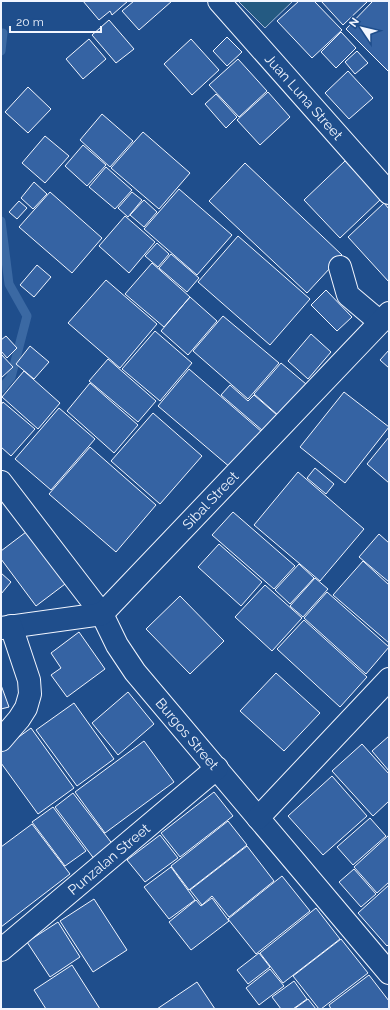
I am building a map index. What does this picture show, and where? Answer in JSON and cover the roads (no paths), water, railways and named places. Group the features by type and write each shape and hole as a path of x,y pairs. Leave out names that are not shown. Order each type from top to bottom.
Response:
{"street":[{"name":"Juan Luna Street","path":"219,1 389,193"},
{"path":"340,267 348,294 384,317"},
{"name":"Sibal Street","path":"102,614 384,317"},
{"name":"Burgos Street","path":"1,482 102,614 117,645 136,672 389,973"},
{"path":"1,740 19,720 26,708 30,694 29,680 6,627 102,614"},
{"path":"258,818 389,680"},
{"name":"Punzalan Street","path":"1,950 217,768"}],"waterway":[{"path":"1,51 3,33"},
{"path":"1,221 9,284 27,316 11,377 1,389"}]}
